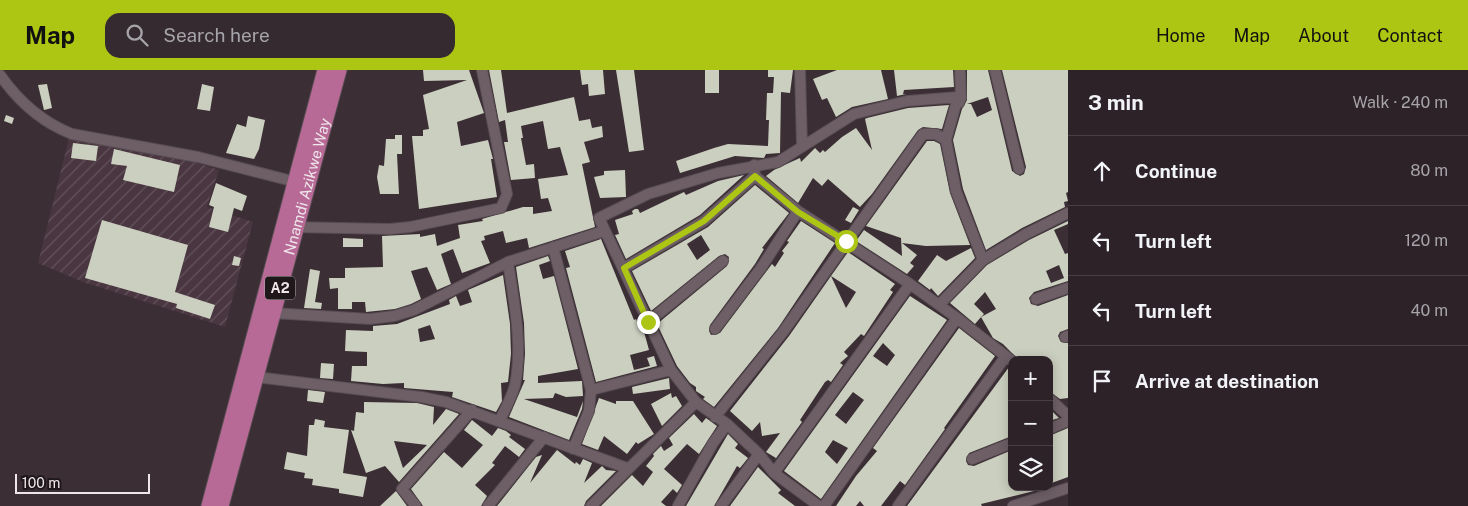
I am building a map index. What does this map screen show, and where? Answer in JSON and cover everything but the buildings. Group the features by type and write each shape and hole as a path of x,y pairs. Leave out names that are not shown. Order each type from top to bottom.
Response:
{"highway":[{"name":"Nnamdi Azikwe Way","path":"220,506 273,313 290,227 296,182 325,70"},
{"name":"Nnamdi Azikwe Way","path":"209,506 290,227 339,70"}],"street":[{"path":"290,227 366,230 410,227 501,208 507,194 482,70"},
{"path":"800,70 802,146"},
{"path":"946,140 961,98 960,70"},
{"path":"995,70 1019,169"},
{"path":"0,75 12,92 35,114 72,134 198,157 296,182"},
{"path":"819,506 774,473 759,454 727,424 696,402 671,370 599,218 648,194 718,173 778,162 854,114 907,101 958,97 946,140 956,191 984,260"},
{"path":"715,417 783,332 923,134 936,134 946,140"},
{"path":"754,165 755,176 798,212 846,241 910,284 1008,357"},
{"path":"624,268 704,221 755,176"},
{"path":"715,329 762,268 798,212"},
{"path":"939,305 984,260 1068,213"},
{"path":"273,313 370,319 394,316 414,310 508,262 604,231"},
{"path":"553,247 591,390 589,411 573,449"},
{"path":"648,322 723,261"},
{"path":"500,420 514,387 518,353 516,313 508,262"},
{"path":"774,473 910,284"},
{"path":"1036,299 1068,288"},
{"path":"824,506 957,318"},
{"path":"898,506 1008,359"},
{"path":"591,390 671,370"},
{"path":"256,377 421,397 472,410 627,468"},
{"path":"1052,401 1068,416"},
{"path":"591,506 627,468 696,402"},
{"path":"416,506 402,489 472,410"},
{"path":"1053,427 1068,421"},
{"path":"678,506 713,443 727,424"},
{"path":"488,506 544,437"},
{"path":"972,459 1008,445"},
{"path":"721,506 759,454"},
{"path":"1013,506 1068,488"}],"shaded area":[{"path":"69,138 169,154 219,170 207,207 253,222 225,327 83,282 38,263"}],"route":[{"path":"648,322 624,268 704,221 755,176 798,212 846,241"}]}
